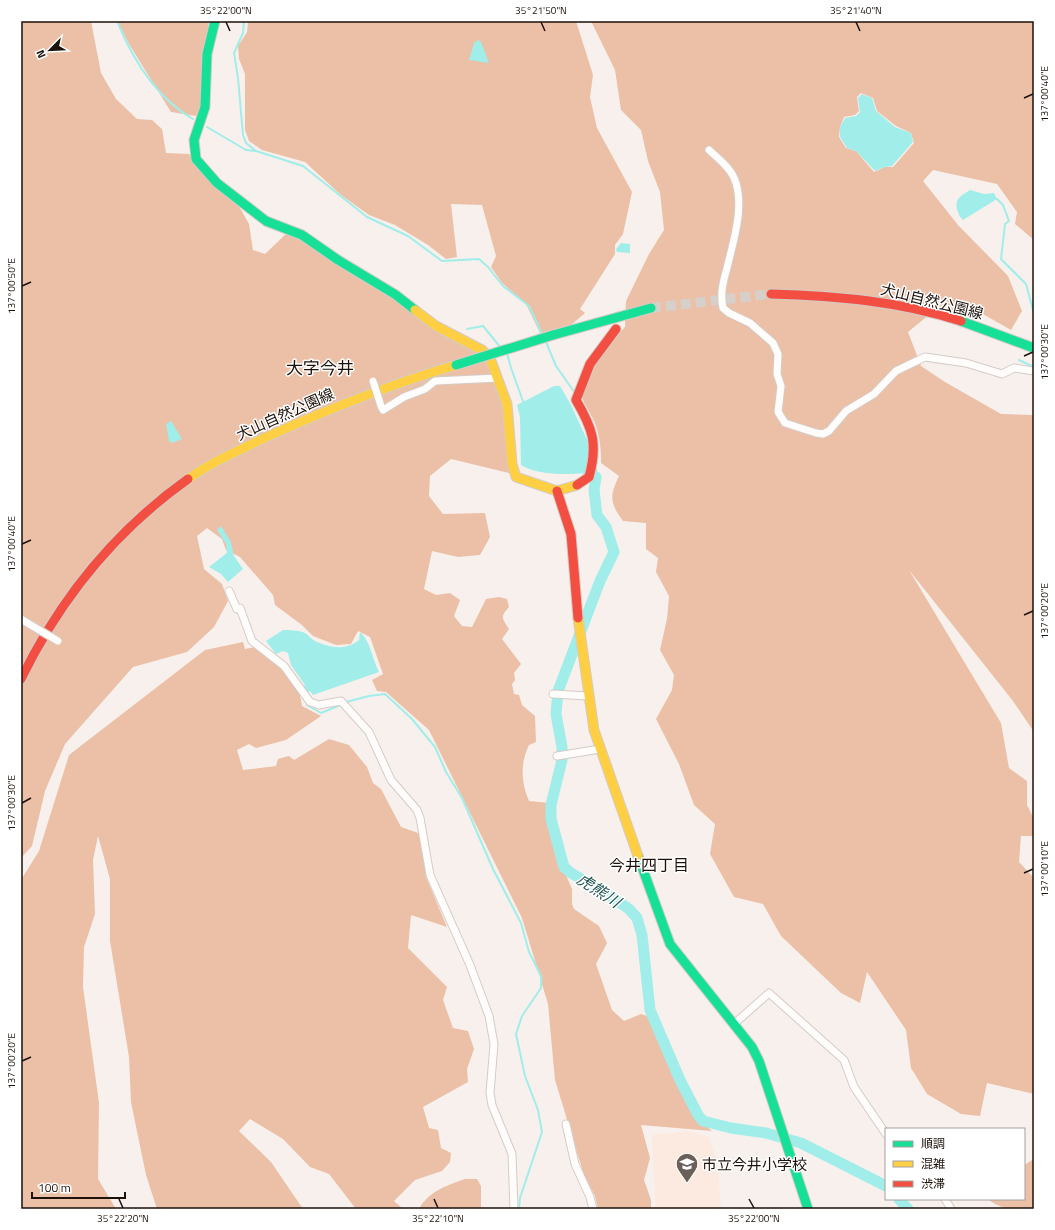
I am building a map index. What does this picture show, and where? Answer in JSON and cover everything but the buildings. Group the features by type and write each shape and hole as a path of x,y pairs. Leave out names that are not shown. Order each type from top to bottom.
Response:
{"street":[{"path":"215,21 207,54 205,107 193,146 196,159 201,167 217,183 266,221 302,235 338,260 396,295 436,326 482,350 490,358 507,404 514,473 520,479 557,491 581,484 591,475 594,448 592,432 578,395 590,364 616,329"},
{"path":"709,150 731,173 736,183 738,195 737,221 721,294 723,308 729,313 750,323 773,343 778,354 777,374 781,386 778,412 785,423 823,434 829,431 846,411 874,394 896,371 925,357 966,363 1002,374 1014,368 1034,371"},
{"name":"犬山自然公園線","path":"771,294 815,295 910,307 978,326 1034,348"},
{"name":"犬山自然公園線","path":"21,679 48,624 70,592 102,555 137,520 185,481 234,452 314,415 372,393 553,335 651,308"},
{"path":"373,381 383,410 404,398 425,390 435,381 498,378"},
{"path":"557,491 571,534 580,632 594,730 660,921 670,944 752,1047 759,1061 808,1209"},
{"path":"229,591 236,609 240,608 252,641 284,666 310,702 319,704 340,701 369,732 391,780 417,810 420,818 430,876 470,965 490,1016 494,1044 490,1093 492,1106 512,1154 514,1209"},
{"path":"21,619 58,641"},
{"path":"553,694 588,696"},
{"path":"557,756 600,749"},
{"path":"734,1024 769,993 844,1060 854,1087 885,1133"},
{"path":"566,1124 575,1164 590,1197 593,1209"},
{"path":"946,1200 951,1209"}],"shaded area":[{"path":"21,21 91,21 101,73 116,99 137,119 152,120 162,129 166,153 189,154 207,178 236,201 249,224 253,250 265,254 287,233 302,239 477,350 493,373 504,405 509,473 451,459 430,476 429,496 443,514 485,513 490,537 480,555 458,557 432,551 424,589 436,595 450,593 460,600 454,616 462,626 472,627 486,599 499,597 507,599 509,607 504,613 503,618 509,629 502,639 521,664 514,673 515,680 512,684 514,694 519,695 522,705 535,716 536,742 529,745 523,766 523,780 526,794 529,801 549,803 548,817 559,859 572,889 572,904 574,909 599,926 607,943 596,964 612,1010 624,1021 641,1014 650,1017 674,1072 697,1118 712,1131 641,1125 650,1158 644,1180 651,1200 651,1209 598,1209 595,1196 584,1175 555,1080 548,1004 522,918 429,730 386,692 377,691 372,680 383,674 370,637 358,631 351,644 336,645 313,636 302,625 275,605 273,595 240,557 226,550 222,539 207,528 197,536 204,569 222,584 228,601 214,627 187,652 133,667 65,744 45,791 32,846 21,858"},
{"path":"117,21 209,21 204,54 201,108 196,116 171,112 129,44"},
{"path":"248,21 576,21 593,75 590,97 597,128 632,192 623,234 615,245 615,254 580,309 585,313 571,325 540,333 526,304 502,283 491,267 496,256 482,205 451,204 457,257 446,259 428,245 395,225 369,215 341,195 305,162 262,150 249,141 245,130 245,74 239,59 238,46 247,32"},
{"path":"591,21 1034,21 1034,240 1015,224 1017,212 997,184 933,170 923,181 958,225 1008,276 1022,311 1011,330 981,313 930,314 908,332 921,366 945,382 1001,414 1034,415 1034,732 1013,701 909,570 1001,723 1009,768 1027,781 1027,805 1034,819 1034,836 1021,836 1019,862 1034,878 1034,1094 987,1083 980,1116 961,1114 927,1094 911,1068 906,1030 867,972 860,1003 841,993 781,936 763,904 734,897 710,854 715,824 694,805 679,764 656,719 672,690 674,675 660,650 667,619 669,596 656,572 658,558 646,549 646,523 623,521 615,509 612,495 619,476 601,463 599,435 582,396 582,388 591,369 605,349 625,327 626,301 649,254 664,230 660,192 648,161 641,130 621,110 615,70","holes":["861,93 873,98 877,111 896,126 911,133 914,143 893,167 885,167 874,172 856,151 846,148 839,137 840,127 844,117 855,115 859,111 857,97"]},
{"path":"243,642 245,649 255,647 281,667 299,690 302,706 321,716 286,740 256,748 249,744 237,750 243,770 276,766 278,759 289,756 294,760 329,739 349,745 367,767 373,783 381,789 401,827 421,834 426,877 447,927 411,915 408,948 447,987 443,1000 453,1028 468,1031 474,1049 467,1069 468,1082 423,1107 429,1128 438,1130 441,1148 451,1153 450,1162 442,1171 415,1180 394,1201 403,1209 356,1209 329,1174 310,1167 283,1139 250,1119 239,1131 271,1162 303,1209 157,1209 146,1175 131,1102 129,1057 110,941 110,879 98,836 93,860 95,914 84,947 83,987 99,1103 98,1179 116,1209 22,1209 21,880 39,851 69,755 205,650"},
{"name":"市立今井小学校","path":"688,1131 708,1137 717,1160 721,1209 656,1209 652,1135"},
{"path":"1034,1159 1034,1209 1016,1209 999,1206 989,1200 1025,1200 1025,1164"},
{"path":"465,1179 477,1179 481,1186 481,1209 419,1209 433,1193"}],"water":[{"path":"478,40 481,42 489,63 469,60 474,43"},
{"path":"862,94 872,98 876,111 895,127 911,133 913,142 892,166 875,171 856,151 847,148 840,137 840,127 845,118 856,116 860,112 858,98"},
{"path":"970,190 984,194 994,193 997,199 963,220 960,217 956,204 959,198"},
{"path":"621,243 630,244 630,253 617,252 616,249"},
{"path":"554,386 560,386 570,403 588,442 588,470 585,473 561,474 535,471 521,465 520,417 517,405"},
{"path":"171,421 182,439 172,443 169,441 166,424"},
{"path":"221,526 231,542 234,556 243,569 228,582 221,574 209,567 227,553 226,544 217,530"},
{"path":"283,630 294,630 305,633 314,640 332,647 349,646 359,640 360,632 367,641 379,672 313,695 310,691 306,694 302,688 305,685 291,665 288,653 283,651 276,654 266,641"}],"waterway":[{"path":"117,21 130,50 147,77 168,100 193,119"},
{"path":"244,21 243,33 234,53 238,78 243,135 246,143 256,151 303,166 367,217 408,236 442,261 479,259 488,267 503,286 529,306 543,336"},
{"path":"207,127 246,150 256,151"},
{"path":"997,199 1003,205 1009,221 1005,224 1001,259 1026,284 1034,314"},
{"path":"467,329 483,326 501,348"},
{"path":"546,342 556,366 575,393"},
{"path":"507,353 524,404"},
{"path":"1019,360 1034,367"},
{"name":"虎熊川","path":"596,468 596,477"},
{"name":"虎熊川","path":"588,472 596,477 594,490 597,515 606,527 614,552 600,581 558,691 556,714 562,747 562,760 551,805 551,819 564,867 571,873 604,892 629,909 637,918 642,935 650,1010 680,1080 698,1115 703,1121 731,1128 766,1133 801,1143 885,1185"},
{"path":"346,702 369,696 385,694 412,719 435,747 446,772 462,798 493,869 521,923 529,952 541,976 541,988 522,1016 516,1034 525,1076 538,1110 542,1132 520,1198 519,1209"},
{"path":"307,705 321,713 338,706"},
{"name":"虎熊川","path":"900,1200 908,1209"}],"tunnel":[{"path":"651,308 771,294"}],"traffic: fast":[{"path":"215,21 207,54 205,107 194,140 196,159 217,183 266,221 302,235 338,260 396,295 415,310"},
{"path":"553,335 651,308"},
{"path":"961,321 1034,348"},
{"path":"456,365 553,335"},
{"path":"638,856 670,944 752,1047 759,1061 808,1209"}],"traffic: slow":[{"path":"415,310 436,326 482,350 490,358 507,404 512,464 516,477 557,491 577,485"},
{"path":"188,479 207,466 316,415 385,388 456,365"},
{"path":"578,618 594,730 638,856"}],"traffic: jam":[{"path":"771,294 819,296 891,304 938,314 961,321"},
{"path":"577,485 589,477 592,465 593,446 590,428 576,400 590,364 616,329"},
{"path":"21,679 53,621 92,568 113,544 137,521 161,499 188,479"},
{"path":"557,491 571,534 578,618"}],"place":[{"name":"市立今井小学校","path":"687,1184"}],"district":[{"name":"大字今井","path":"320,368"},
{"name":"今井四丁目","path":"649,865"}]}
